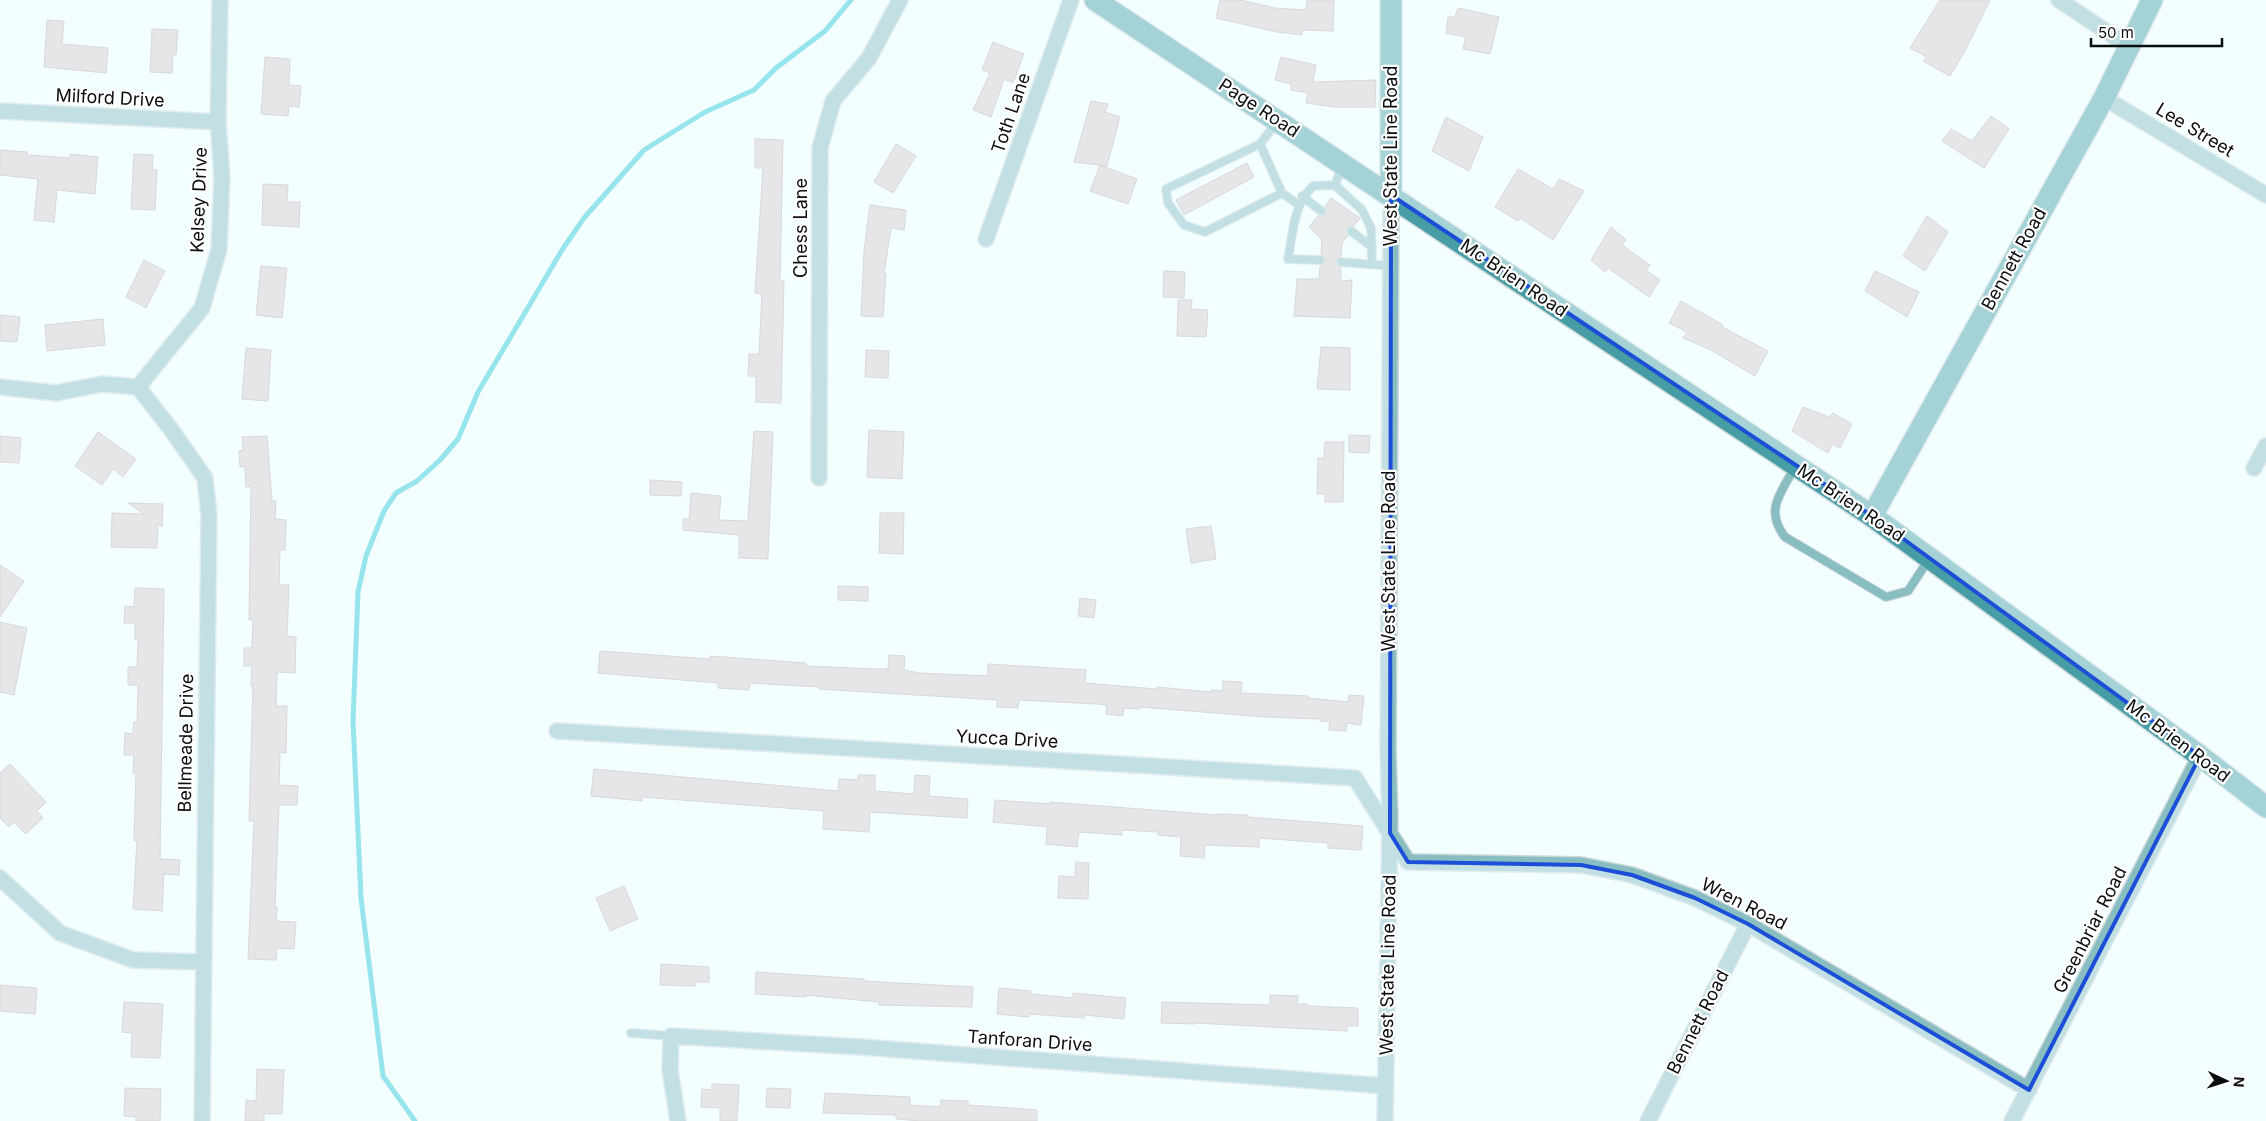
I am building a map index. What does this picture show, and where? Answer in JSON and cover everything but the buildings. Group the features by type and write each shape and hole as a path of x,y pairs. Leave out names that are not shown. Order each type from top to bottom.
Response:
{"main road":[{"name":"Page Road","path":"1095,0 1422,217"},
{"name":"West State Line Road","path":"1391,0 1391,195"},
{"name":"Bennett Road","path":"1872,516 2104,98 2152,0"},
{"name":"Mc Brien Road","path":"1422,217 1872,516 2200,756 2266,807"}],"street":[{"name":"Kelsey Drive","path":"138,387 202,308 219,249 222,176 218,122 220,0"},
{"name":"Chess Lane","path":"819,478 820,148 833,101 869,58 900,0"},
{"name":"Toth Lane","path":"986,239 1071,0"},
{"path":"2059,0 2128,46"},
{"name":"Lee Street","path":"2104,98 2266,195"},
{"name":"Milford Drive","path":"0,111 218,122"},
{"name":"West State Line Road","path":"1385,1121 1390,833 1391,195"},
{"path":"0,387 56,392 102,384 138,387"},
{"name":"Bellmeade Drive","path":"138,387 173,432 205,478 209,516 202,1121"},
{"path":"2254,468 2266,446"},
{"name":"Yucca Drive","path":"557,731 1355,778 1408,862"},
{"name":"Greenbriar Road","path":"2012,1121 2200,756"},
{"name":"Wren Road","path":"1408,862 1582,865 1641,878 1694,898 1748,924 2029,1090"},
{"path":"0,878 60,933 133,960 204,962"},
{"name":"Bennett Road","path":"1648,1121 1748,924"},
{"path":"671,1036 670,1070 678,1121"},
{"name":"Tanforan Drive","path":"671,1036 861,1047 1386,1086"}],"lane":[{"path":"1278,120 1260,144 1166,189 1168,203 1184,225 1205,232 1282,193"},
{"path":"1260,144 1282,193 1299,205"},
{"path":"1336,185 1343,163"},
{"path":"1320,260 1288,259 1302,196 1313,186 1336,185 1362,210 1371,228 1372,264"},
{"path":"1302,196 1321,211"},
{"path":"1351,231 1372,246"},
{"path":"1341,262 1390,266"},
{"path":"1796,466 1774,505 1778,527 1786,537 1886,597 1908,591 1930,558"},
{"name":"Tanforan Drive","path":"631,1033 671,1036"}],"highlighted area":[{"path":"1391,195 1872,516 2200,756 2029,1090 1748,924 1695,898 1632,875 1581,865 1408,862 1390,833"}],"waterway":[{"path":"415,1121 383,1076 361,898 353,721 358,592 366,556 384,511 396,493 417,481 440,460 458,439 478,392 562,250 584,218 644,150 705,112 754,90 776,68 825,31 851,0"}]}
